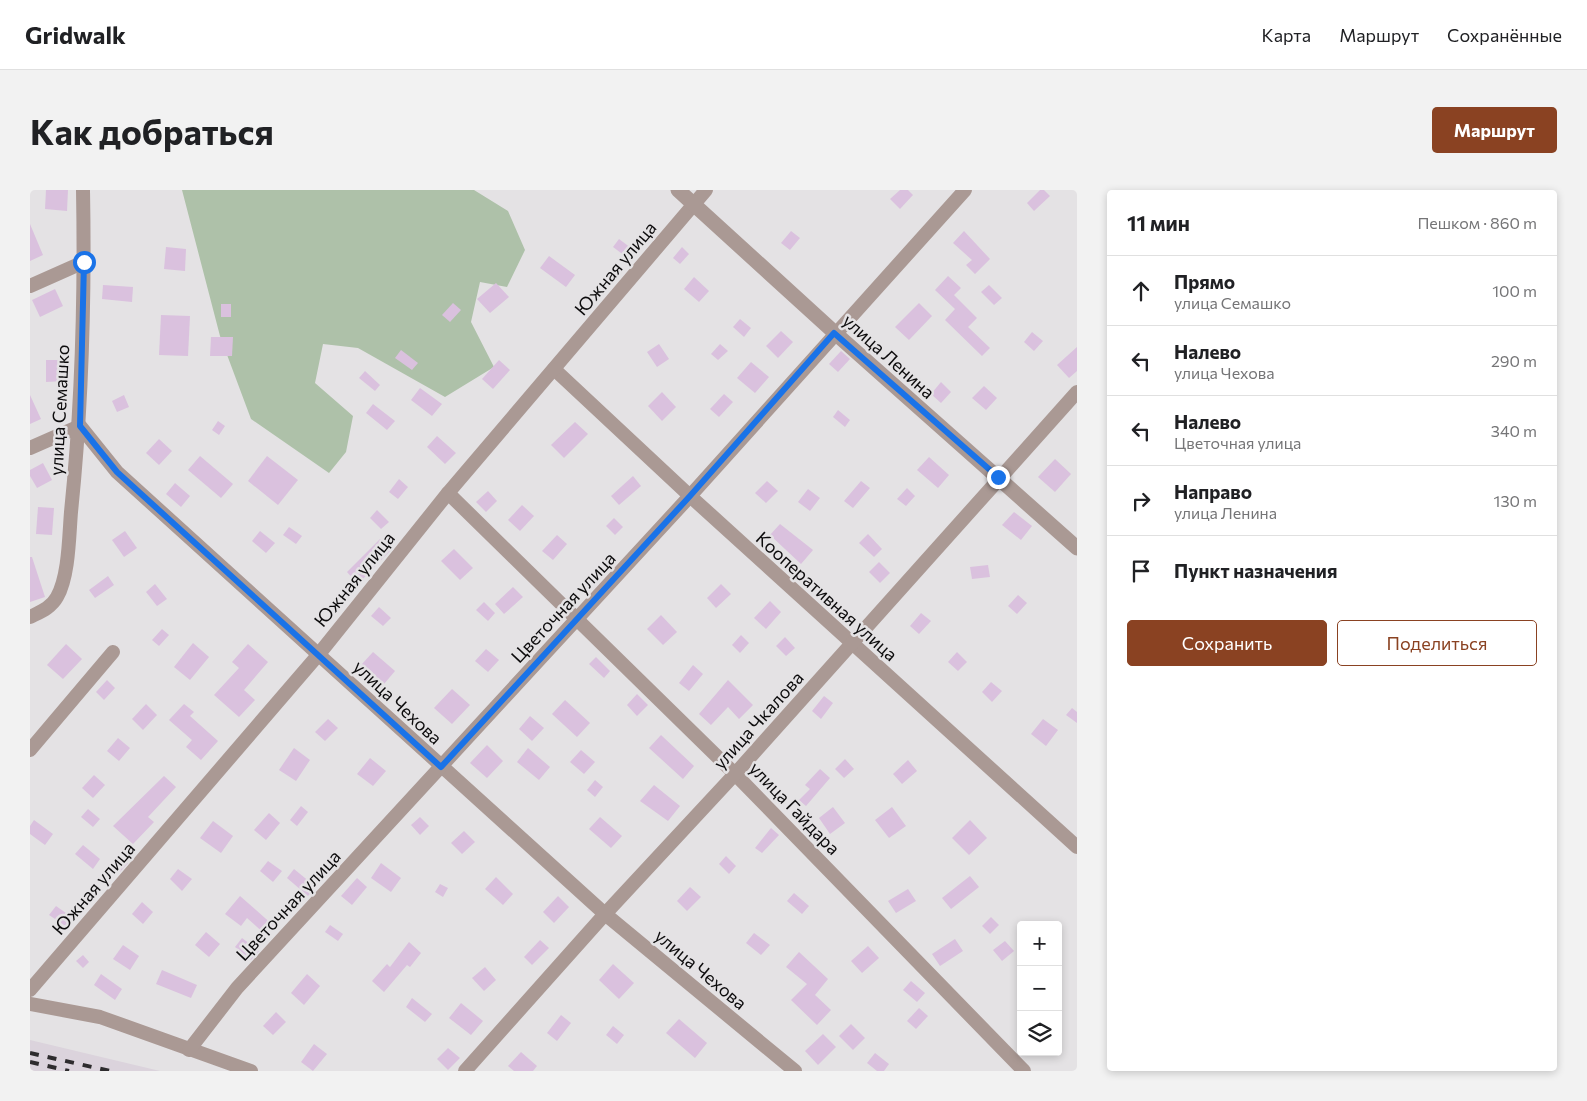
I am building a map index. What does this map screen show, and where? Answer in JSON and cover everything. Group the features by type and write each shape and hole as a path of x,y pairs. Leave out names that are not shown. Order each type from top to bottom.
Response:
{"street":[{"name":"улица Семашко","path":"30,617 46,610 57,597 63,580 80,426 84,262 83,190"},
{"name":"улица Ленина","path":"678,190 834,333 1077,548"},
{"name":"Южная улица","path":"30,990 319,654 448,493 706,190"},
{"name":"Цветочная улица","path":"189,1050 237,988 578,619 965,190"},
{"path":"30,286 84,262"},
{"name":"Кооперативная улица","path":"554,369 690,496 1077,847"},
{"name":"улица Чкалова","path":"465,1071 604,914 735,774 998,477 1077,392"},
{"path":"30,448 80,426"},
{"name":"улица Чехова","path":"80,426 117,472 441,767 604,914 795,1071"},
{"name":"улица Гайдара","path":"448,493 735,774 1024,1071"},
{"path":"30,750 113,652"},
{"path":"30,1004 100,1018 251,1071"}],"shaded area":[{"path":"30,1040 160,1071 30,1071"}],"green space":[{"path":"182,190 474,190 508,211 525,250 507,287 480,282 471,322 494,367 445,397 358,348 323,344 315,383 353,416 346,452 329,473 251,419 220,336"}],"building":[{"path":"46,190 68,190 67,211 45,209"},
{"path":"900,190 908,190 913,195 900,209 890,199"},
{"path":"1040,190 1044,190 1050,196 1034,211 1027,203"},
{"path":"30,224 43,255 30,261"},
{"path":"791,231 800,238 790,250 781,243"},
{"path":"964,231 990,259 975,274 966,265 972,260 953,243"},
{"path":"619,239 631,248 625,256 613,247"},
{"path":"166,247 186,249 185,271 164,269"},
{"path":"682,247 689,254 680,264 673,258"},
{"path":"549,256 575,275 566,287 540,268"},
{"path":"948,276 961,288 954,295 977,318 968,327 990,348 982,356 945,320 955,309 935,290"},
{"path":"694,277 709,291 699,302 684,289"},
{"path":"496,283 509,297 490,313 477,299"},
{"path":"103,285 133,287 132,302 102,299"},
{"path":"989,285 1002,298 994,305 981,292"},
{"path":"55,289 63,306 40,317 32,300"},
{"path":"453,303 461,310 450,322 442,315"},
{"path":"919,303 932,316 909,340 895,327"},
{"path":"221,304 231,304 231,317 221,317"},
{"path":"161,315 190,316 188,356 159,355"},
{"path":"740,319 751,328 744,337 733,327"},
{"path":"781,331 793,342 778,358 766,346"},
{"path":"1032,332 1043,341 1034,351 1024,342"},
{"path":"211,337 233,337 232,356 210,356"},
{"path":"659,344 669,359 657,367 647,352"},
{"path":"720,344 728,351 718,360 711,354"},
{"path":"1077,347 1077,371 1069,378 1057,365"},
{"path":"401,350 418,363 412,370 395,358"},
{"path":"841,351 850,359 838,372 829,364"},
{"path":"46,360 64,360 64,381 46,382"},
{"path":"499,360 510,370 493,389 482,379"},
{"path":"751,362 769,377 755,393 737,378"},
{"path":"365,371 380,385 375,391 359,378"},
{"path":"941,382 951,392 941,403 931,394"},
{"path":"984,386 997,398 986,410 972,398"},
{"path":"420,388 442,404 432,416 411,400"},
{"path":"662,392 676,407 662,421 648,406"},
{"path":"724,394 733,402 719,417 710,409"},
{"path":"30,395 41,419 30,424"},
{"path":"124,395 129,407 117,412 112,401"},
{"path":"373,404 395,421 387,430 366,413"},
{"path":"838,410 850,420 845,427 833,417"},
{"path":"218,421 225,426 219,435 212,430"},
{"path":"575,422 588,434 564,458 551,445"},
{"path":"437,436 456,453 445,464 427,447"},
{"path":"159,439 172,451 159,465 146,453"},
{"path":"200,456 233,484 221,498 188,470"},
{"path":"267,456 298,480 278,505 248,481"},
{"path":"929,457 949,475 938,488 917,470"},
{"path":"1055,459 1071,474 1055,492 1038,477"},
{"path":"43,463 52,480 37,488 30,476 30,470"},
{"path":"633,476 641,486 619,505 611,496"},
{"path":"399,479 408,487 398,499 389,492"},
{"path":"767,481 778,491 766,503 755,493"},
{"path":"861,481 870,488 853,508 844,501"},
{"path":"175,483 190,496 181,507 166,494"},
{"path":"907,488 915,496 906,506 897,499"},
{"path":"808,489 820,498 810,511 798,502"},
{"path":"488,491 497,501 486,512 476,502"},
{"path":"522,505 534,516 520,531 508,520"},
{"path":"38,507 54,508 52,535 36,534"},
{"path":"377,510 389,522 381,529 370,518"},
{"path":"1014,512 1032,526 1021,540 1002,525"},
{"path":"614,518 623,527 615,535 606,526"},
{"path":"780,524 813,550 801,564 770,535"},
{"path":"289,527 302,536 296,544 283,535"},
{"path":"125,531 137,548 124,557 112,540"},
{"path":"260,531 275,543 266,553 252,541"},
{"path":"868,534 882,549 874,557 859,543"},
{"path":"557,535 567,544 553,560 542,551"},
{"path":"380,539 391,550 358,584 347,572"},
{"path":"454,549 473,568 460,580 441,561"},
{"path":"30,557 32,557 45,597 30,602"},
{"path":"879,562 890,573 880,583 869,572"},
{"path":"988,565 990,577 972,579 970,567"},
{"path":"108,576 114,585 95,598 89,590"},
{"path":"155,584 167,599 157,606 146,592"},
{"path":"721,584 731,594 716,608 707,598"},
{"path":"513,587 523,597 504,614 495,604"},
{"path":"1018,595 1027,603 1017,614 1008,606"},
{"path":"770,601 781,612 766,629 754,618"},
{"path":"484,602 495,613 488,621 476,610"},
{"path":"379,607 391,618 383,626 371,616"},
{"path":"921,613 931,621 919,634 910,626"},
{"path":"661,615 677,632 663,645 647,629"},
{"path":"162,629 169,635 159,646 152,640"},
{"path":"741,635 749,643 740,653 732,645"},
{"path":"785,637 795,648 786,656 776,646"},
{"path":"193,643 209,657 190,680 174,667"},
{"path":"66,644 82,659 63,679 47,665"},
{"path":"248,644 268,662 244,690 255,700 239,717 214,695 239,668 232,662"},
{"path":"486,649 499,660 488,672 475,661"},
{"path":"373,652 395,671 384,684 362,664"},
{"path":"957,652 967,662 958,671 948,662"},
{"path":"596,657 610,671 604,678 589,664"},
{"path":"693,665 703,674 689,691 679,683"},
{"path":"107,680 115,688 104,700 96,692"},
{"path":"728,680 753,705 739,719 728,707 711,725 699,714"},
{"path":"991,682 1002,691 992,702 982,692"},
{"path":"452,689 470,705 452,724 434,708"},
{"path":"637,694 648,705 637,716 627,705"},
{"path":"824,696 833,703 821,719 812,711"},
{"path":"565,700 590,723 577,737 552,714"},
{"path":"146,704 157,715 143,730 132,719"},
{"path":"184,704 194,712 190,716 218,741 201,760 186,747 192,740 169,720"},
{"path":"1072,708 1077,712 1077,723 1066,715"},
{"path":"530,716 544,728 532,741 519,729"},
{"path":"328,719 338,728 325,741 315,732"},
{"path":"1043,719 1058,730 1046,746 1031,734"},
{"path":"661,735 694,766 683,779 649,748"},
{"path":"118,738 130,748 119,761 107,751"},
{"path":"487,745 503,761 487,778 470,763"},
{"path":"294,748 310,760 296,781 279,770"},
{"path":"528,748 550,767 539,780 517,762"},
{"path":"581,750 595,762 584,774 570,762"},
{"path":"370,758 386,771 373,786 357,774"},
{"path":"845,759 854,769 844,778 835,769"},
{"path":"908,760 917,771 902,784 893,774"},
{"path":"820,769 830,778 806,806 799,800 810,789 805,785"},
{"path":"94,775 105,785 93,798 82,788"},
{"path":"164,776 176,787 148,817 154,822 133,844 113,826"},
{"path":"595,780 603,787 595,797 587,790"},
{"path":"654,785 680,806 668,821 640,801"},
{"path":"301,806 308,812 297,826 290,820"},
{"path":"833,807 845,823 830,834 819,818"},
{"path":"892,807 906,826 889,838 875,820"},
{"path":"88,809 100,819 93,827 81,817"},
{"path":"269,813 280,823 266,840 254,830"},
{"path":"420,817 429,826 420,835 411,825"},
{"path":"600,817 622,836 611,848 589,829"},
{"path":"34,820 53,834 45,845 30,834 30,826"},
{"path":"970,820 987,838 969,855 952,838"},
{"path":"213,821 233,836 221,853 200,838"},
{"path":"771,828 779,835 762,853 755,848"},
{"path":"464,831 475,842 462,854 451,843"},
{"path":"83,845 100,859 93,869 75,854"},
{"path":"726,856 736,866 729,874 719,864"},
{"path":"120,857 128,863 120,872 113,866"},
{"path":"268,861 282,871 273,882 260,871"},
{"path":"381,863 401,878 391,892 371,878"},
{"path":"178,869 192,879 182,891 170,879"},
{"path":"294,869 316,887 308,896 287,878"},
{"path":"970,876 979,887 951,909 942,898"},
{"path":"496,877 513,894 503,905 485,889"},
{"path":"357,878 367,887 352,905 341,896"},
{"path":"440,884 448,888 443,897 435,892"},
{"path":"690,887 701,897 687,911 677,901"},
{"path":"908,889 916,901 896,913 888,901"},
{"path":"794,893 809,906 802,914 787,901"},
{"path":"240,896 274,926 266,935 247,918 241,926 225,914"},
{"path":"558,896 569,907 554,923 543,912"},
{"path":"142,902 153,912 143,924 132,914"},
{"path":"56,906 73,918 67,927 49,915"},
{"path":"991,917 999,925 990,934 982,926"},
{"path":"330,925 343,934 338,941 325,932"},
{"path":"206,932 220,944 209,957 195,945"},
{"path":"754,933 770,945 761,955 746,943"},
{"path":"242,938 259,951 251,960 235,947"},
{"path":"955,939 963,951 940,966 932,954"},
{"path":"540,940 549,948 532,965 524,957"},
{"path":"1005,941 1014,951 1002,961 993,950"},
{"path":"409,942 421,953 410,967 407,965 384,992 372,981 387,964 390,967"},
{"path":"123,945 139,956 130,970 113,959"},
{"path":"868,946 879,958 862,973 851,961"},
{"path":"799,952 828,979 815,995 831,1010 817,1025 791,1000 807,984 786,967"},
{"path":"83,955 89,962 83,968 76,961"},
{"path":"613,964 634,983 619,999 599,980"},
{"path":"485,967 496,980 484,991 472,978"},
{"path":"162,970 197,985 191,998 156,984"},
{"path":"101,974 122,989 115,1000 94,985"},
{"path":"307,974 320,986 304,1005 291,993"},
{"path":"911,981 925,993 917,1002 903,990"},
{"path":"412,998 432,1014 425,1022 406,1007"},
{"path":"461,1003 483,1021 471,1035 449,1018"},
{"path":"919,1008 928,1016 916,1029 907,1021"},
{"path":"276,1012 286,1022 273,1035 263,1026"},
{"path":"561,1015 571,1023 557,1041 547,1033"},
{"path":"679,1019 707,1043 695,1058 666,1033"},
{"path":"851,1024 865,1038 853,1050 839,1036"},
{"path":"613,1026 624,1035 617,1044 606,1035"},
{"path":"823,1034 836,1047 818,1065 805,1051"},
{"path":"314,1044 327,1054 313,1071 301,1062"},
{"path":"448,1048 460,1058 448,1070 437,1059"},
{"path":"521,1052 537,1066 533,1071 514,1071 508,1066"},
{"path":"875,1053 889,1064 884,1071 877,1071 867,1063"}],"railway":[{"path":"30,1053 110,1071"},
{"path":"30,1062 69,1071"}],"route":[{"path":"84,262 80,426 117,472 441,767 690,496 834,333 998,477"}]}
